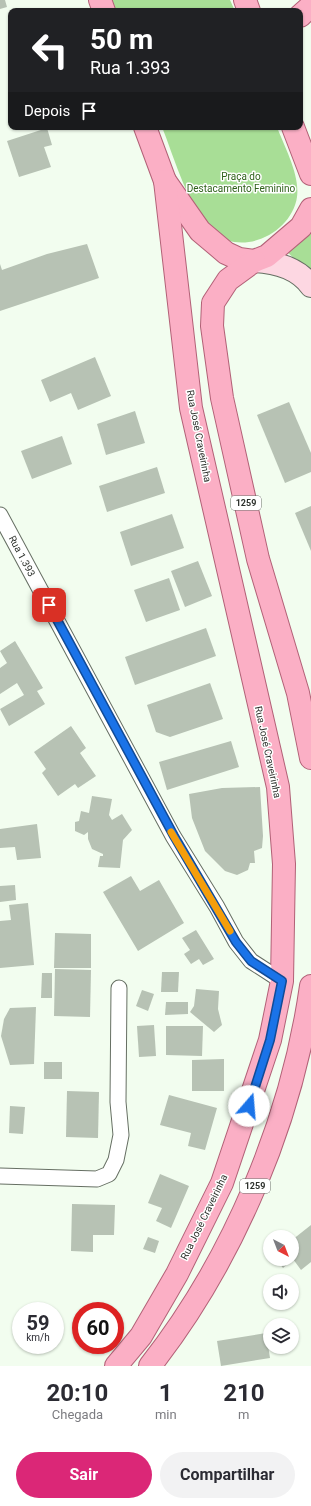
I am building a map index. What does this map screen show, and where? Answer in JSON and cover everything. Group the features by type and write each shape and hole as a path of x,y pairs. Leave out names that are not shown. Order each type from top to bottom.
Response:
{"main road":[{"path":"303,13 311,6"},
{"path":"146,130 165,181 200,231 211,242 226,253 239,259 270,262 284,266 307,280 311,286"},
{"path":"294,130 311,174"},
{"name":"Rua José Craveirinha","path":"116,1366 142,1336 177,1274 222,1183 270,1040 282,981 284,864 278,787 191,408 165,181"},
{"path":"254,261 267,256 285,243 301,227 311,209"},
{"name":"1259","path":"254,261 228,280 213,303 212,326 222,398 257,552 298,693 311,758"},
{"name":"1259","path":"150,1366 171,1340 220,1260 260,1176 289,1086 307,1014 311,986"}],"street":[{"name":"Rua 1.393","path":"0,515 174,836 236,942 251,961 282,981"},
{"path":"0,1176 82,1180 97,1179 109,1174 116,1160 121,1134 118,1089 119,988"}],"green space":[{"path":"112,0 230,0 234,8 115,8"},
{"name":"Praça do Destacamento Feminino","path":"163,130 278,130 294,171 297,197 293,210 286,221 265,237 252,241 239,242 226,240 214,233 205,224 190,199"},
{"path":"311,225 311,269 296,260 287,252"}],"building":[{"path":"0,0 5,0 7,7 0,9"},
{"path":"41,130 48,130 52,145 44,147 51,167 19,177 7,141"},
{"path":"87,244 99,278 0,311 0,264 2,270 47,254"},
{"path":"95,357 111,396 78,410 71,393 50,402 41,380"},
{"path":"289,402 311,453 311,472 285,483 257,415"},
{"path":"135,411 145,443 106,455 97,424"},
{"path":"62,436 72,464 32,479 21,451"},
{"path":"157,467 165,493 107,512 99,486"},
{"path":"311,506 311,551 295,513"},
{"path":"172,514 184,548 131,566 120,532"},
{"path":"198,561 212,596 185,607 171,571"},
{"path":"169,578 180,610 146,622 134,590"},
{"path":"206,628 216,656 135,685 125,657"},
{"path":"15,641 43,688 37,691 45,704 9,726 0,709 24,695 17,683 0,694 0,668 7,663 0,651"},
{"path":"210,683 223,719 170,737 156,732 147,705"},
{"path":"71,726 86,748 80,753 96,776 78,788 75,784 58,796 42,773 46,769 34,752"},
{"path":"231,741 239,767 167,790 159,762"},
{"path":"260,787 263,836 262,848 254,851 255,863 250,863 248,870 237,875 225,871 205,851 192,818 189,794 222,788"},
{"path":"92,796 112,799 109,815 112,820 122,814 132,830 123,840 120,868 98,867 100,856 103,856 103,854 92,849 88,839 88,832 84,835 75,831 75,822 79,821 81,811 89,813"},
{"path":"37,824 41,858 17,860 15,847 0,848 0,829"},
{"path":"131,876 140,891 159,880 184,923 138,951 103,892"},
{"path":"15,885 16,900 0,902 0,886"},
{"path":"28,903 34,965 0,968 0,921 11,920 9,905"},
{"path":"196,930 214,959 203,965 199,959 191,964 184,954 190,950 182,938"},
{"path":"55,933 91,934 91,968 54,968"},
{"path":"55,969 91,970 90,1017 54,1016"},
{"path":"162,972 179,972 178,992 161,992"},
{"path":"42,973 52,973 52,998 41,998"},
{"path":"196,989 219,991 218,1009 222,1025 214,1032 190,1012 194,1006"},
{"path":"142,990 154,994 148,1011 136,1006"},
{"path":"166,1002 188,1002 188,1014 165,1015"},
{"path":"36,1007 34,1064 10,1065 1,1036 4,1019 10,1008"},
{"path":"154,1025 156,1056 139,1057 137,1026"},
{"path":"166,1026 203,1026 202,1056 166,1055"},
{"path":"224,1059 224,1091 192,1091 192,1060"},
{"path":"44,1062 62,1062 62,1079 44,1079"},
{"path":"67,1091 99,1092 98,1138 66,1137"},
{"path":"169,1095 217,1108 205,1150 188,1146 191,1133 160,1125"},
{"path":"10,1106 25,1107 23,1134 9,1133"},
{"path":"160,1174 189,1186 171,1228 156,1221 162,1208 148,1203"},
{"path":"72,1204 115,1205 114,1235 93,1235 93,1252 71,1251"},
{"path":"311,1225 311,1262 301,1270 298,1266 299,1234"},
{"path":"148,1237 159,1241 155,1253 143,1249"},
{"path":"263,1333 263,1354 269,1354 270,1358 221,1366 217,1341"}],"slow traffic":[{"path":"171,832 230,931"}],"route":[{"path":"49,605 174,836 217,907 236,942 251,961 282,981 270,1040 249,1106"}]}
